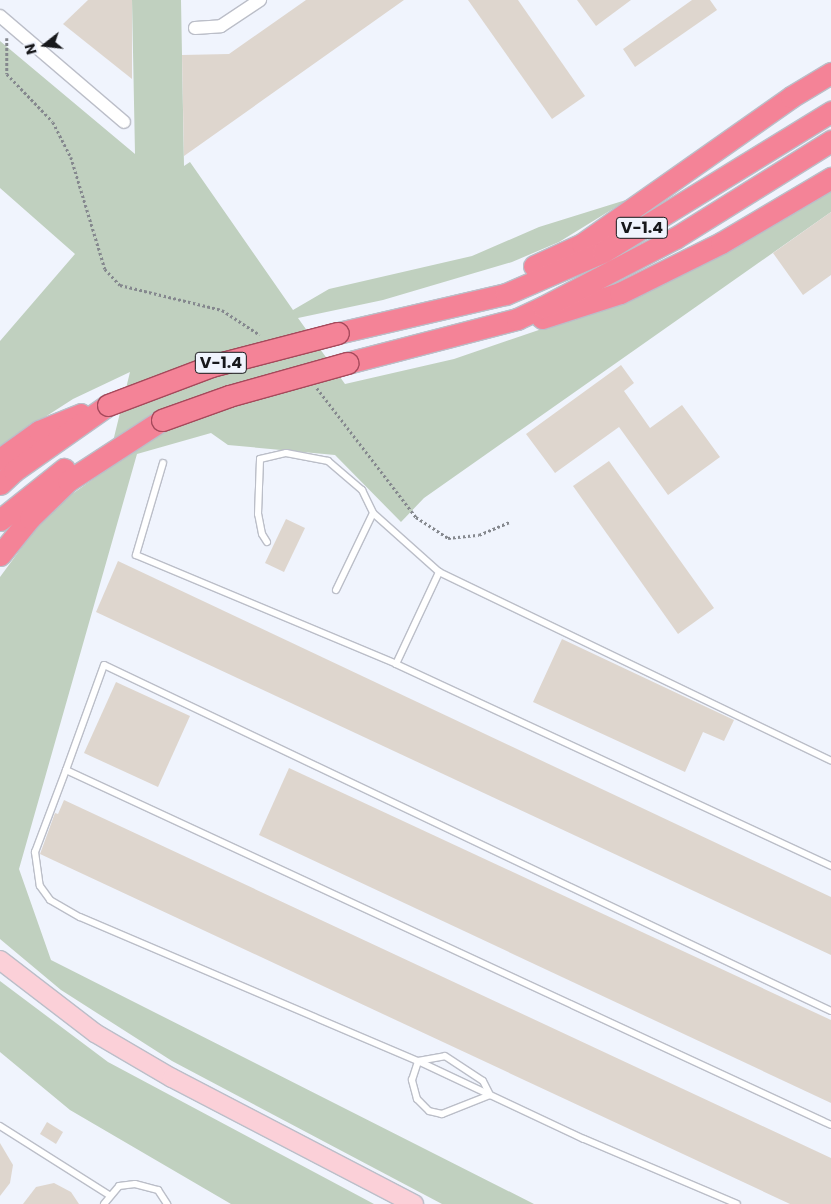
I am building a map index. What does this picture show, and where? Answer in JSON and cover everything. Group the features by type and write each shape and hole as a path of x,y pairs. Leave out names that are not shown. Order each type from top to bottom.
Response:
{"highway":[{"path":"439,310 582,244 791,97 831,73"},
{"name":"V-1.4","path":"0,484 14,470 108,405 211,366 338,333 506,294 603,252 831,112"},
{"name":"V-1.4","path":"0,520 51,476 101,446 162,420 229,396 517,319 675,238 831,141"},
{"path":"517,319 547,318 620,293 721,243 831,178"},
{"path":"0,458 39,431 108,405"},
{"path":"0,555 30,518 68,481 162,420"}],"main road":[{"path":"0,960 95,1033 172,1078 414,1204"}],"street":[{"path":"195,28 221,26 260,0"},
{"path":"5,20 124,122"}],"lane":[{"path":"268,542 262,534 258,514 260,459 286,452 328,461 362,490 373,513 439,572 831,761"},
{"path":"163,463 136,555 396,664 831,866"},
{"path":"336,590 373,513"},
{"path":"396,664 439,572"},
{"path":"736,1204 418,1062 80,917 50,900 40,886 35,852 104,665 831,1011"},
{"path":"66,770 831,1125"},
{"path":"418,1062 445,1056 483,1081 490,1095"},
{"path":"418,1062 412,1080 417,1099 429,1111 442,1114 490,1095"},
{"path":"0,1126 109,1195"},
{"path":"104,1204 109,1195 119,1186 135,1184 158,1190 167,1204"}],"path":[{"path":"5,20 7,74 53,122 71,157 105,269 120,285 222,310 266,341"},
{"path":"313,384 327,396 416,517 448,538 479,535 510,522"}],"green space":[{"path":"132,0 181,0 184,166 190,162 293,310 329,289 472,256 539,227 629,199 559,242 512,262 383,300 298,318 345,384 454,359 615,304 688,272 752,237 831,188 831,212 424,498 401,522 335,455 228,445 211,433 137,454 19,869 51,960 534,1204 442,1204 172,1061 61,990 0,939 0,577 39,524 58,504 106,470 130,372 73,399 0,446 0,341 75,254 0,188 0,41 135,154"},
{"path":"0,981 108,1062 374,1204 231,1204 70,1110 0,1052"}],"building":[{"path":"88,0 132,0 132,79 63,24"},
{"path":"306,0 404,0 184,156 182,55 229,54"},
{"path":"468,0 518,0 585,96 552,119"},
{"path":"577,0 631,0 596,26"},
{"path":"692,0 710,0 717,10 635,67 623,49"},
{"path":"831,212 831,275 803,295 773,253"},
{"path":"621,365 634,383 624,391 650,428 682,405 720,457 668,495 619,427 555,473 526,434"},
{"path":"609,461 714,608 678,634 573,486"},
{"path":"286,519 305,528 284,572 265,563"},
{"path":"118,561 831,897 831,955 96,612"},
{"path":"562,639 734,720 724,741 703,732 685,772 533,702"},
{"path":"116,682 190,716 158,787 84,753"},
{"path":"289,768 831,1020 831,1103 259,835"},
{"path":"64,800 831,1158 831,1204 790,1204 40,854 55,813 58,814"},
{"path":"47,1122 63,1132 56,1144 40,1134"},
{"path":"0,1143 13,1165 10,1183 0,1196"},
{"path":"54,1183 71,1192 79,1204 23,1204 36,1187"}]}
